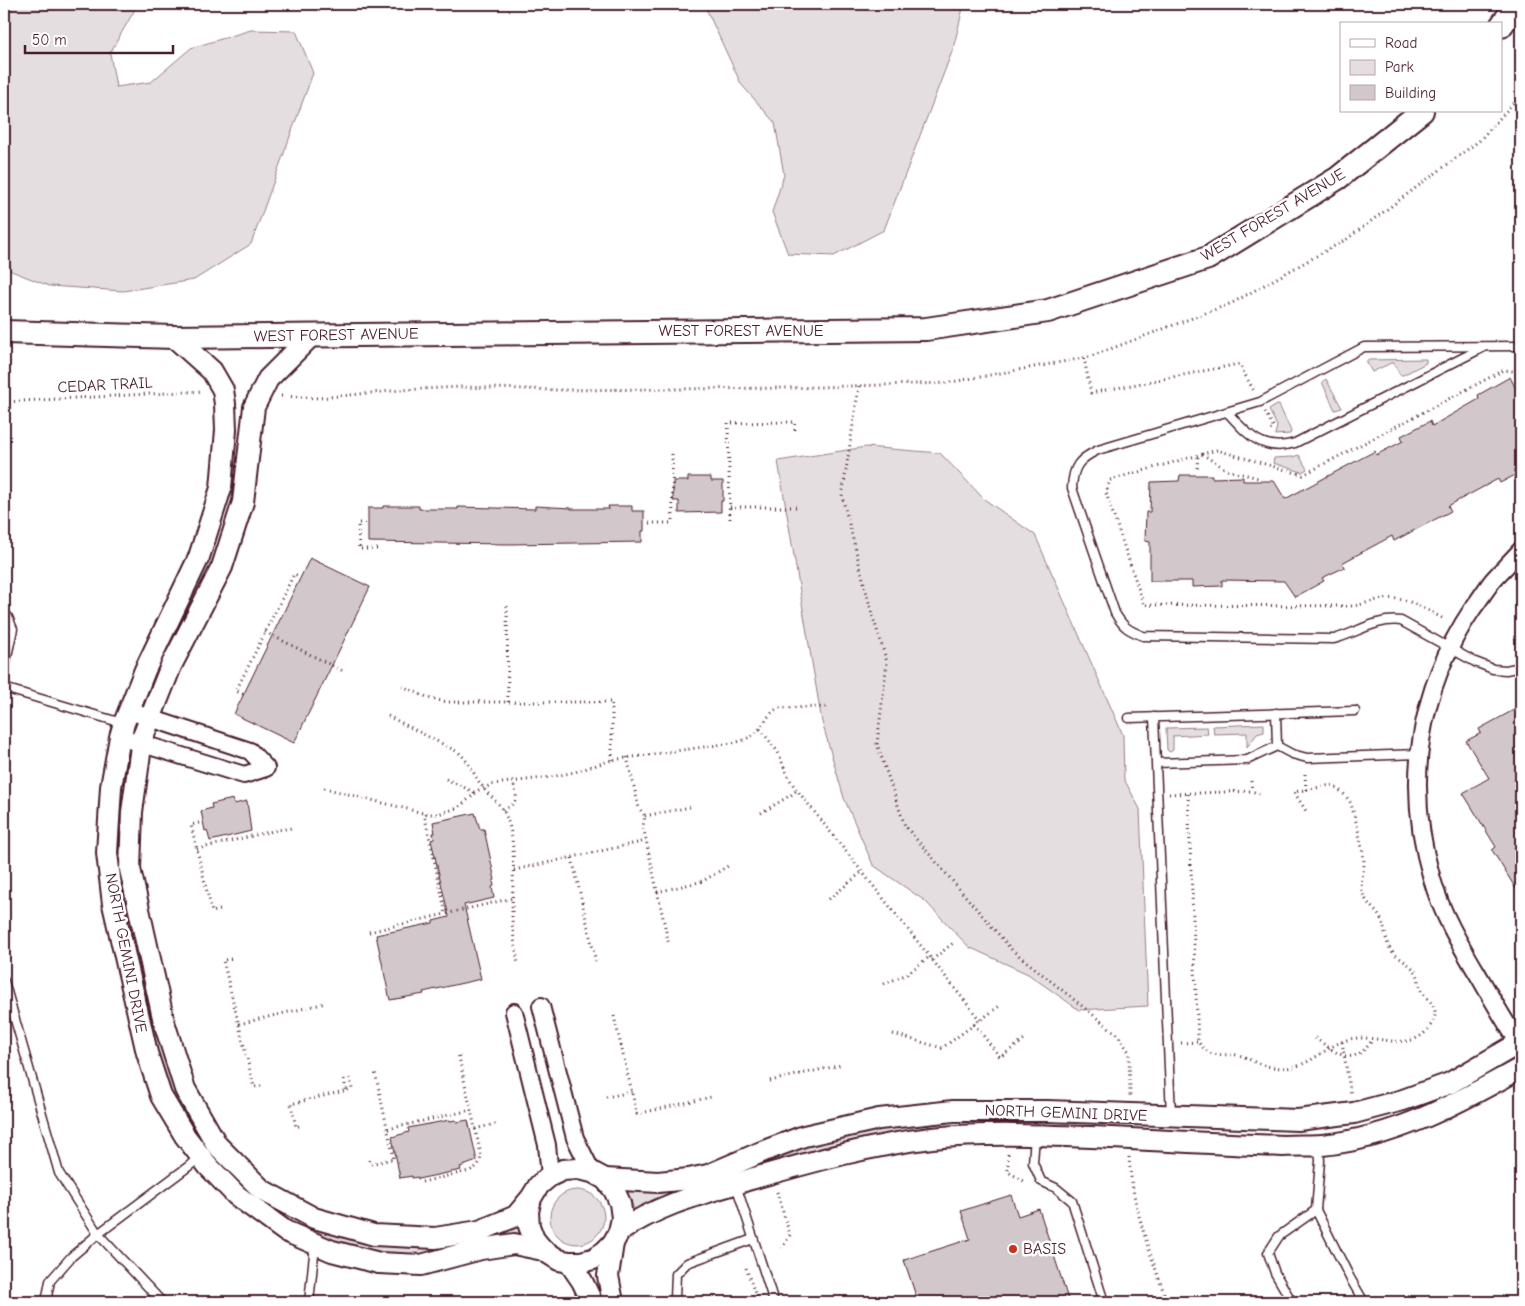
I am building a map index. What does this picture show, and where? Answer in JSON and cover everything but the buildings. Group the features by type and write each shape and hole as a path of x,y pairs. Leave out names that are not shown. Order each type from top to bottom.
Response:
{"main road":[{"path":"1502,25 1517,4"},
{"name":"WEST FOREST AVENUE","path":"4,332 174,337 926,330 1048,311 1208,258 1338,178 1421,112"}],"street":[{"name":"NORTH GEMINI DRIVE","path":"312,335 268,379 254,407 242,502 222,567 171,666 141,744 132,812 130,868 164,1022 185,1089 209,1151 208,1166 236,1195 285,1231 332,1251 379,1263 422,1264 481,1249 514,1244 543,1250 550,1256 569,1262 581,1262 593,1259 638,1218 679,1200 831,1156 867,1148 932,1138 983,1135 1035,1135 1207,1143 1318,1145 1362,1138 1396,1129 1448,1108 1521,1068"},
{"name":"NORTH GEMINI DRIVE","path":"174,337 212,371 223,390 226,430 221,488 199,557 145,670 125,724 111,787 107,853 113,904 152,1070 162,1096 185,1136 262,1190 314,1218 374,1235 436,1238 479,1231 516,1216 539,1185 550,1176 563,1170 578,1169 599,1176 658,1182 688,1179 708,1174 804,1136 879,1119 953,1111 1047,1111 1298,1120 1354,1113 1403,1100 1450,1083 1521,1044"},
{"path":"1521,550 1492,581 1461,627 1440,667 1427,708 1419,754 1417,786 1420,836 1432,881 1450,927 1504,1020 1521,1044"},
{"path":"150,718 250,751 266,768 244,775 141,744 125,724 150,718"},
{"path":"541,1006 575,1138 599,1176 614,1190 620,1204 622,1218 608,1276 613,1302"},
{"path":"514,1012 547,1145 550,1176"},
{"path":"531,1198 528,1212 529,1226 534,1239 543,1250"},
{"path":"569,1262 582,1281 592,1302"}],"lane":[{"path":"1521,346 1364,346 1260,402 1098,450 1084,457 1072,475 1072,488 1114,613 1122,625 1142,636 1334,639 1376,622 1389,620 1401,621 1475,662 1493,669 1506,670 1521,667"},
{"path":"1227,412 1245,431 1258,441 1284,447 1486,346"},
{"path":"4,612 13,629 4,670"},
{"path":"4,688 125,724"},
{"path":"1129,718 1355,711"},
{"path":"1276,713 1277,746"},
{"path":"1154,717 1171,1116"},
{"path":"1277,746 1292,754 1307,758 1419,754"},
{"path":"1157,762 1247,760 1277,746"},
{"path":"4,981 59,1173 98,1234 162,1302"},
{"path":"1035,1135 1033,1163 1041,1181 1056,1188 1072,1201 1104,1302"},
{"path":"1318,1145 1320,1161 1316,1210 1364,1302"},
{"path":"46,1302 50,1281 71,1257 98,1234 209,1151"},
{"path":"736,1184 774,1302"},
{"path":"1292,1302 1275,1273 1268,1253 1279,1236 1316,1210"},
{"path":"676,1302 674,1299 676,1274 687,1262 753,1239"},
{"path":"309,1302 315,1244"}],"path":[{"path":"1084,358 1090,393 1239,364 1273,426 1267,444"},
{"path":"1442,618 1413,603 1392,598 1354,606 1144,605 1106,493 1108,486 1110,480 1217,450 1303,475 1504,370 1520,372 1521,375"},
{"path":"858,386 842,496 872,614 887,662 877,744 905,826 1012,950 1117,1034 1129,1052 1130,1099"},
{"name":"CEDAR TRAIL","path":"4,402 208,390"},
{"path":"730,519 728,423 795,422 795,433"},
{"path":"649,522 673,521 672,454"},
{"path":"1197,468 1200,454"},
{"path":"1200,454 1227,470 1258,478"},
{"path":"730,507 800,507"},
{"path":"365,522 358,522 359,549 378,549"},
{"path":"243,694 236,691 294,574 299,576"},
{"path":"507,606 508,702"},
{"path":"265,632 345,672"},
{"path":"402,686 439,701 612,702 612,760"},
{"path":"324,788 424,813 438,814 458,808 483,788 494,784 551,777 627,757 732,744 751,737 760,729 770,713 779,708 829,707"},
{"path":"388,716 458,752 472,766 483,788 503,810 510,826 514,870 512,928 518,965"},
{"path":"760,729 778,752 788,777 797,790 980,1020"},
{"path":"627,757 639,808 645,816 643,826 669,945"},
{"path":"1305,774 1306,790"},
{"path":"446,779 476,793"},
{"path":"503,810 514,804 516,800 512,781"},
{"path":"1251,781 1252,791"},
{"path":"1188,794 1198,1042 1204,1050 1216,1055 1243,1056 1263,1065 1286,1068 1310,1061 1342,1042 1360,1038 1399,1042 1410,1041 1419,1037 1428,1029 1434,1019 1433,1005 1422,993 1418,976 1414,969 1390,948 1380,916 1364,896 1360,887 1364,857 1351,803 1344,794 1331,785 1294,792 1306,811"},
{"path":"761,813 797,790"},
{"path":"1158,794 1252,791 1262,795"},
{"path":"645,816 690,807"},
{"path":"424,813 446,914"},
{"path":"200,823 191,824 212,912 220,910"},
{"path":"197,848 292,828"},
{"path":"514,870 646,841"},
{"path":"572,858 596,962"},
{"path":"657,892 703,881 728,866"},
{"path":"829,899 862,872"},
{"path":"369,932 512,898"},
{"path":"884,984 902,977 953,943"},
{"path":"231,959 223,960 254,1087 262,1086"},
{"path":"239,1024 326,1003"},
{"path":"893,1034 942,1048 1000,1005"},
{"path":"614,1016 636,1114 711,1097"},
{"path":"974,1024 1000,1057 1026,1039"},
{"path":"1315,1038 1335,1053 1345,1056 1362,1053 1374,1039"},
{"path":"1342,1042 1351,1099"},
{"path":"422,1182 469,1171 479,1165 481,1156 458,1053"},
{"path":"770,1081 841,1064"},
{"path":"369,1160 370,1164 394,1159 375,1072"},
{"path":"299,1126 296,1127 290,1104 352,1089 350,1078"},
{"path":"344,1079 346,1090"},
{"path":"606,1097 632,1092"},
{"path":"388,1129 471,1110"},
{"path":"475,1129 499,1123"},
{"path":"1008,1149 1008,1172 1024,1182"},
{"path":"1128,1154 1130,1183 1145,1239 1167,1302"},
{"path":"777,1189 790,1235 782,1248"},
{"path":"746,1268 758,1302"}],"green space":[{"path":"4,4 138,4 110,53 116,87 151,82 191,48 251,30 296,31 313,73 251,244 194,280 123,291 49,286 4,268"},
{"path":"704,4 964,4 953,49 884,230 834,256 788,254 772,212 784,175 775,123 741,84"},
{"path":"1426,359 1426,363 1403,375 1400,375 1393,362 1372,372 1367,363 1367,360"},
{"path":"1326,379 1342,408 1335,410 1322,382"},
{"path":"1279,405 1291,431 1290,434 1275,435 1277,426 1269,410"},
{"path":"866,447 940,453 984,499 1035,535 1123,735 1124,779 1140,809 1148,1006 1079,1010 1028,974 969,947 925,901 873,865 844,798 822,722 778,461"},
{"path":"1299,455 1307,469 1302,472 1273,463 1274,458"},
{"path":"1264,724 1264,732 1257,734 1247,747 1247,733 1214,734 1213,726"},
{"path":"1207,727 1208,734 1173,736 1173,750 1170,752 1167,750 1166,728"},
{"path":"116,845 162,1049 171,1074 197,1127 187,1133 163,1089 113,863"},
{"path":"929,1120 929,1126 926,1130 653,1203 636,1210 627,1191 664,1191 831,1137"},
{"path":"577,1190 587,1192 596,1198 602,1207 604,1217 602,1227 596,1236 587,1242 577,1244 567,1242 558,1236 552,1227 550,1217 552,1207 558,1198 567,1192"},
{"path":"258,1205 296,1226 341,1235 475,1241 455,1252 385,1259 294,1229"},
{"path":"518,1224 527,1240 503,1240 500,1231"},
{"path":"1265,1296 1271,1302 1234,1302"}],"place":[{"name":"BASIS","path":"1013,1249"}]}
